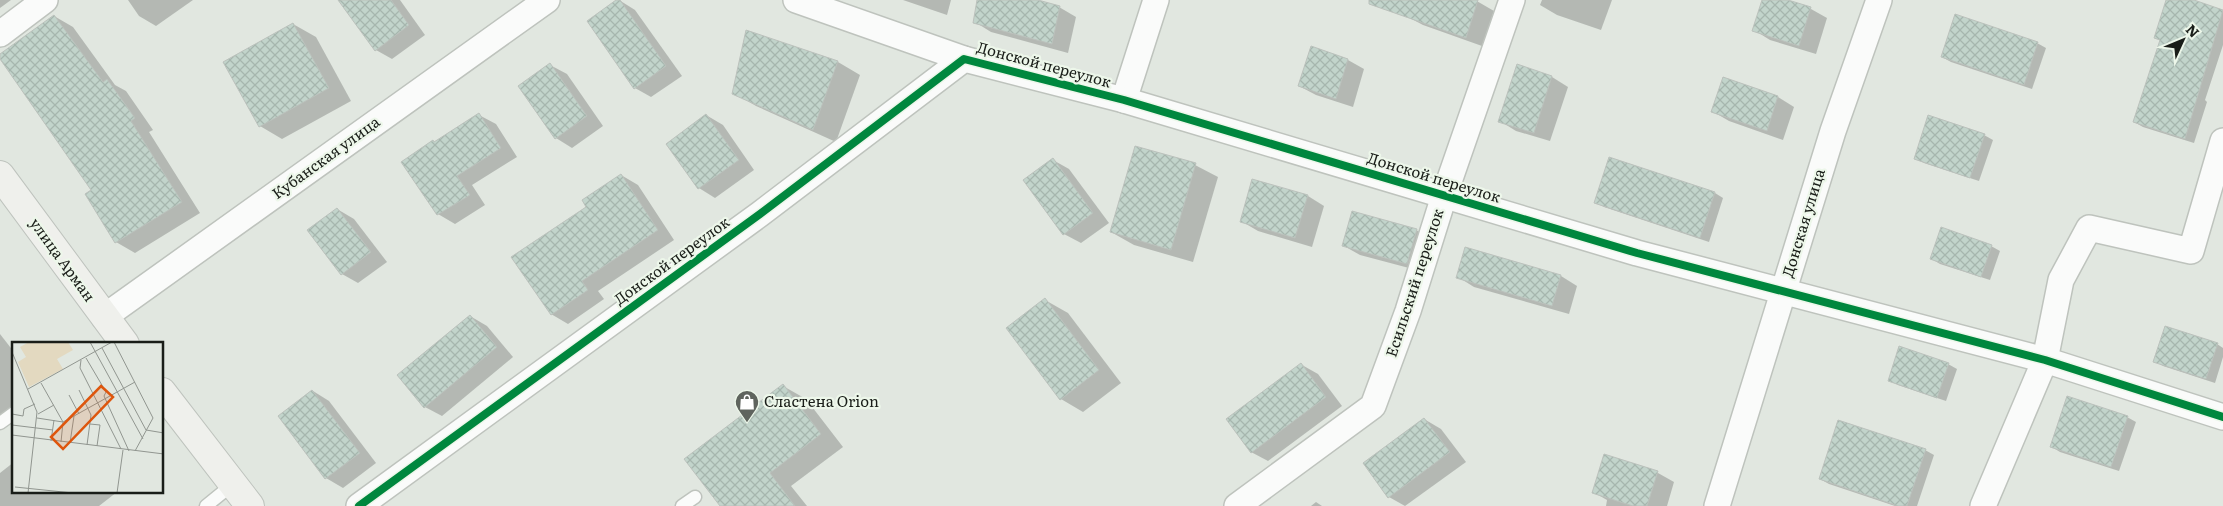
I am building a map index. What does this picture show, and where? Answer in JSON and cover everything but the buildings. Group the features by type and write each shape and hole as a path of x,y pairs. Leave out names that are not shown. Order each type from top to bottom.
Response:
{"street":[{"path":"0,34 45,0"},
{"name":"Кубанская улица","path":"114,335 547,0"},
{"path":"796,0 964,59"},
{"path":"1124,100 1156,0"},
{"name":"Есильский переулок","path":"1237,506 1373,406 1408,311 1444,196 1512,0"},
{"name":"Донская улица","path":"1717,506 1832,131 1879,0"},
{"name":"Донской переулок","path":"359,506 760,214 964,59 1124,100 1637,253 1783,292 1849,307 2045,360 2223,417"},
{"path":"1983,506 2045,360 2060,280 2089,228 2191,251 2223,141"},
{"name":"улица Арман","path":"0,175 114,335"},
{"path":"164,395 250,506"}],"lane":[{"path":"0,423 12,414"},
{"path":"206,506 233,484"},
{"path":"682,506 694,497"}],"cycle path":[{"path":"359,506 760,214 964,59 1124,100 1637,253 2045,360 2223,417"}],"place":[{"name":"Сластена Orion","path":"747,423"}]}
